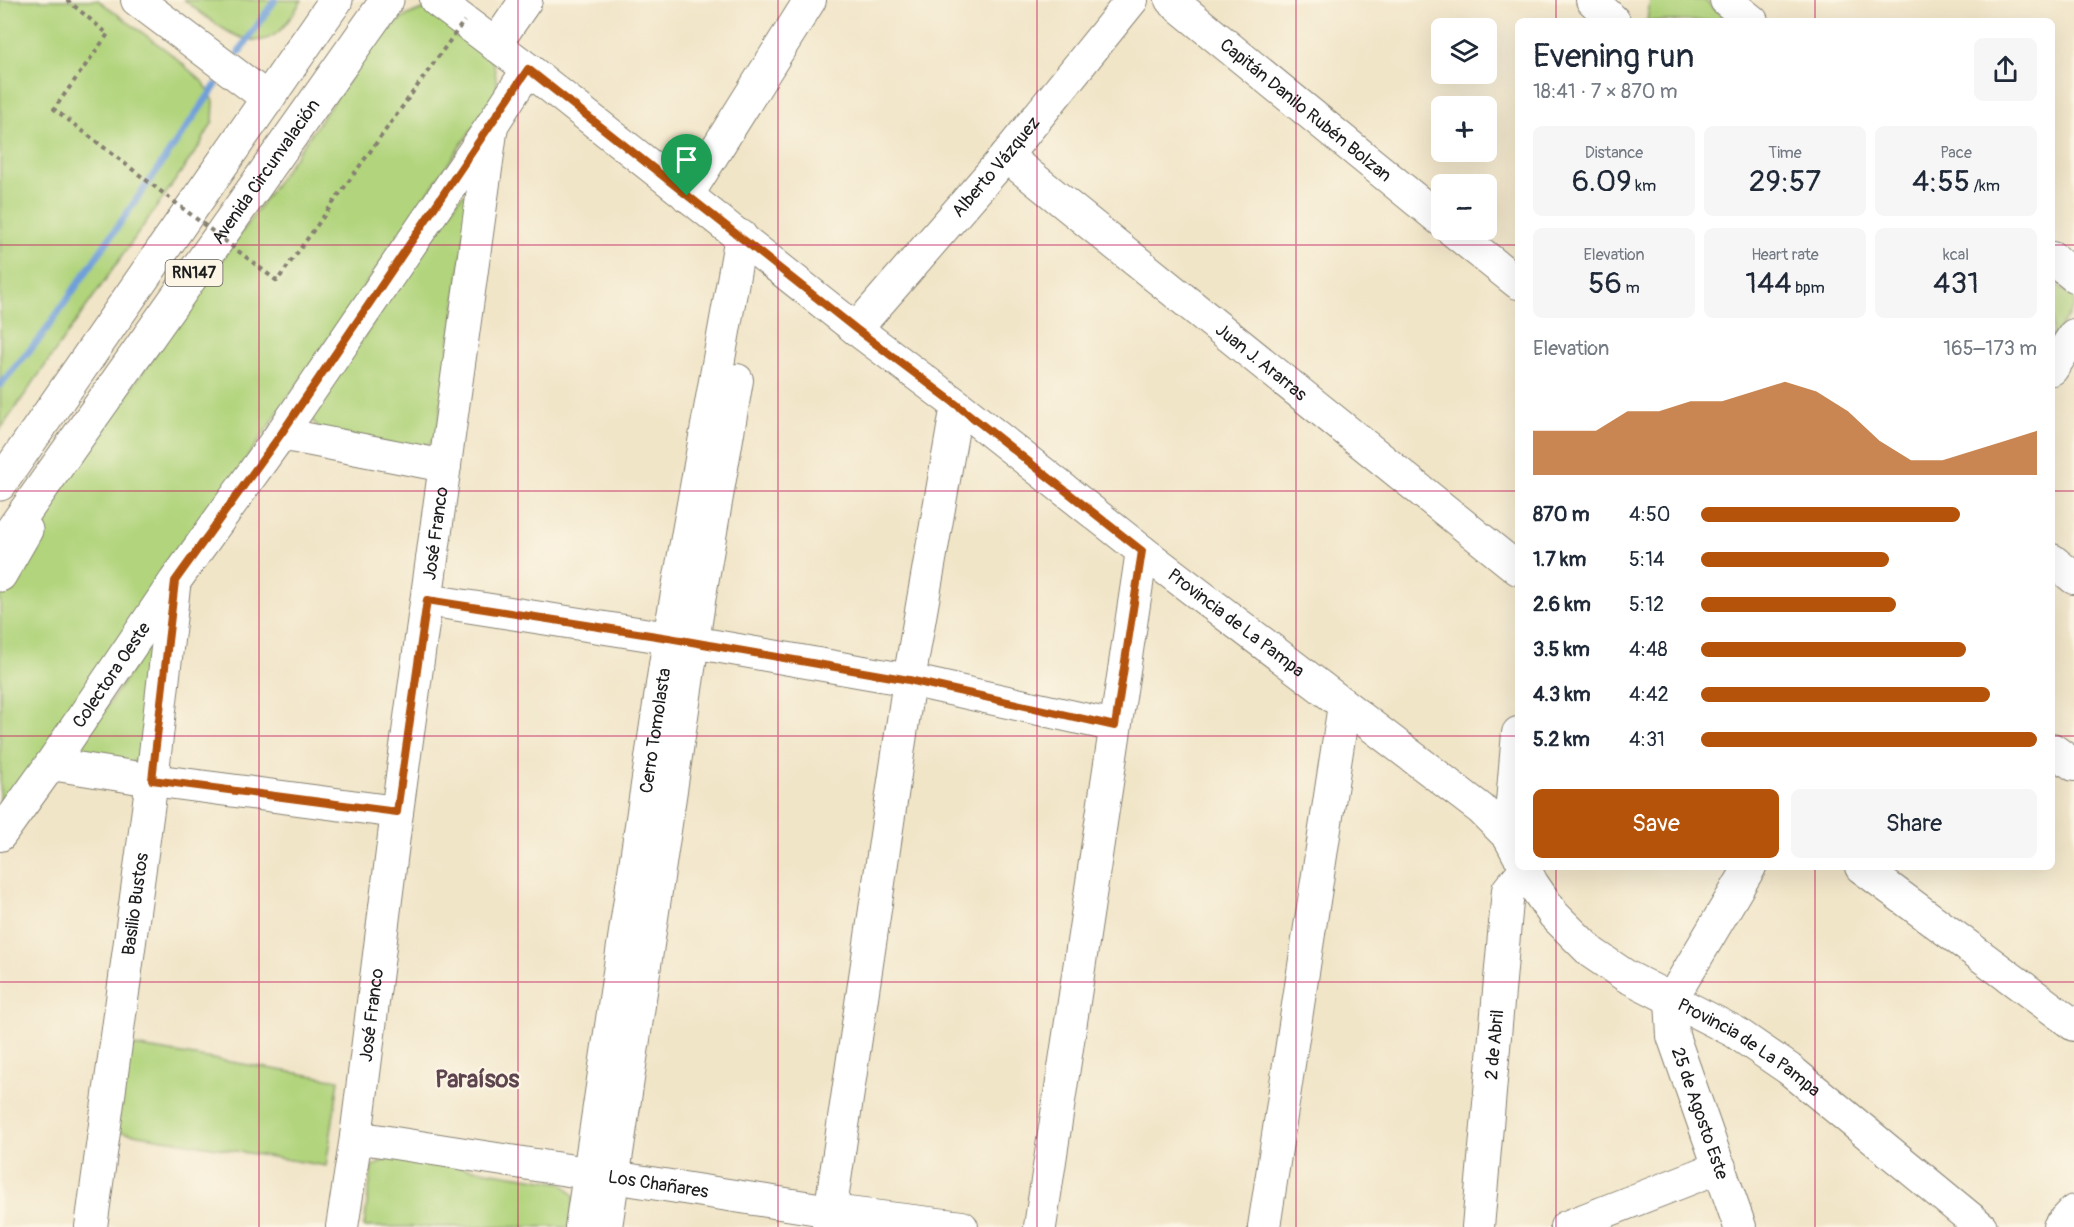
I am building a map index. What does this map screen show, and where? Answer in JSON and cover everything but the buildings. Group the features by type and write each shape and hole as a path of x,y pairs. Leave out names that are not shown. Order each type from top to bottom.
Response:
{"highway":[{"name":"RN147","path":"5,476 336,0"},
{"name":"Avenida Circunvalación","path":"0,547 387,0"},
{"path":"0,575 91,419"}],"street":[{"path":"136,0 267,98"},
{"name":"Provincia de La Pampa","path":"436,0 528,69 856,329 957,405 1142,551 1481,809 1515,852"},
{"path":"495,45 526,0"},
{"path":"687,196 810,0"},
{"name":"Alberto Vázquez","path":"856,329 1006,156 1132,0"},
{"name":"Capitán Danilo Rubén Bolzan","path":"1171,0 1431,212"},
{"path":"1586,18 1589,0 1610,18"},
{"path":"1625,18 1627,0"},
{"path":"1726,0 1748,18"},
{"name":"Colectora Oeste","path":"0,835 175,581 281,434 528,69"},
{"name":"José Franco","path":"342,1227 492,125"},
{"name":"Juan J. Ararras","path":"1006,156 1515,567"},
{"path":"1464,240 1515,281"},
{"name":"Cerro Tomolasta","path":"581,1227 601,1174 681,641 750,244"},
{"path":"2055,260 2074,276"},
{"path":"2055,364 2074,335"},
{"path":"829,1219 909,680 957,405"},
{"path":"281,434 445,466"},
{"path":"1040,1227 1142,551"},
{"path":"2055,562 2074,578"},
{"name":"Basilio Bustos","path":"91,1227 152,780 175,581"},
{"path":"427,600 909,680 1115,726"},
{"path":"1264,1227 1344,705"},
{"path":"2055,750 2074,765"},
{"path":"51,764 152,780 397,812"},
{"name":"2 de Abril","path":"1478,1227 1508,890 1516,870"},
{"name":"Provincia de La Pampa","path":"1526,870 1554,915 1592,953 1626,976 1735,1032 1789,1069 1981,1227"},
{"path":"1671,1000 1748,870"},
{"path":"1865,870 2074,1025"},
{"name":"25 de Agosto Este","path":"1671,1000 1673,1036 1740,1227"},
{"name":"Los Chañares","path":"356,1137 601,1174 829,1219 962,1227"},
{"path":"1566,1227 1720,1167"},
{"name":"Cerro Tomolasta","path":"601,1174 606,1227"},
{"path":"2059,1227 2074,1211"}],"path":[{"path":"67,0 108,34 54,109 277,280 464,21"}],"green space":[{"path":"0,0 98,0 170,53 204,83 214,101 213,121 200,145 0,430"},
{"path":"184,0 302,0 277,33 266,39 254,40 241,38 229,32"},
{"path":"1650,0 1704,0 1726,18 1647,18"},
{"path":"433,7 479,43 494,65 498,91 0,819 0,594 67,479 373,46 407,16"},
{"path":"471,191 438,431 430,444 416,450 320,429 312,420 314,408 461,196"},
{"path":"2055,282 2074,298 2074,306 2055,335"},
{"path":"147,647 158,651 139,758 127,766 88,758 83,751 82,743"},
{"path":"128,1045 339,1080 326,1166 115,1131"},
{"path":"392,1156 562,1183 574,1196 570,1227 364,1227 372,1167"}],"waterway":[{"path":"239,52 275,0"},
{"path":"0,385 41,337 216,85"}],"district":[{"name":"Paraísos","path":"477,1079"}],"route":[{"path":"528,69 687,196 1142,551 1115,726 909,680 669,638 427,600 397,812 152,780 175,581 281,434 528,69"}]}
